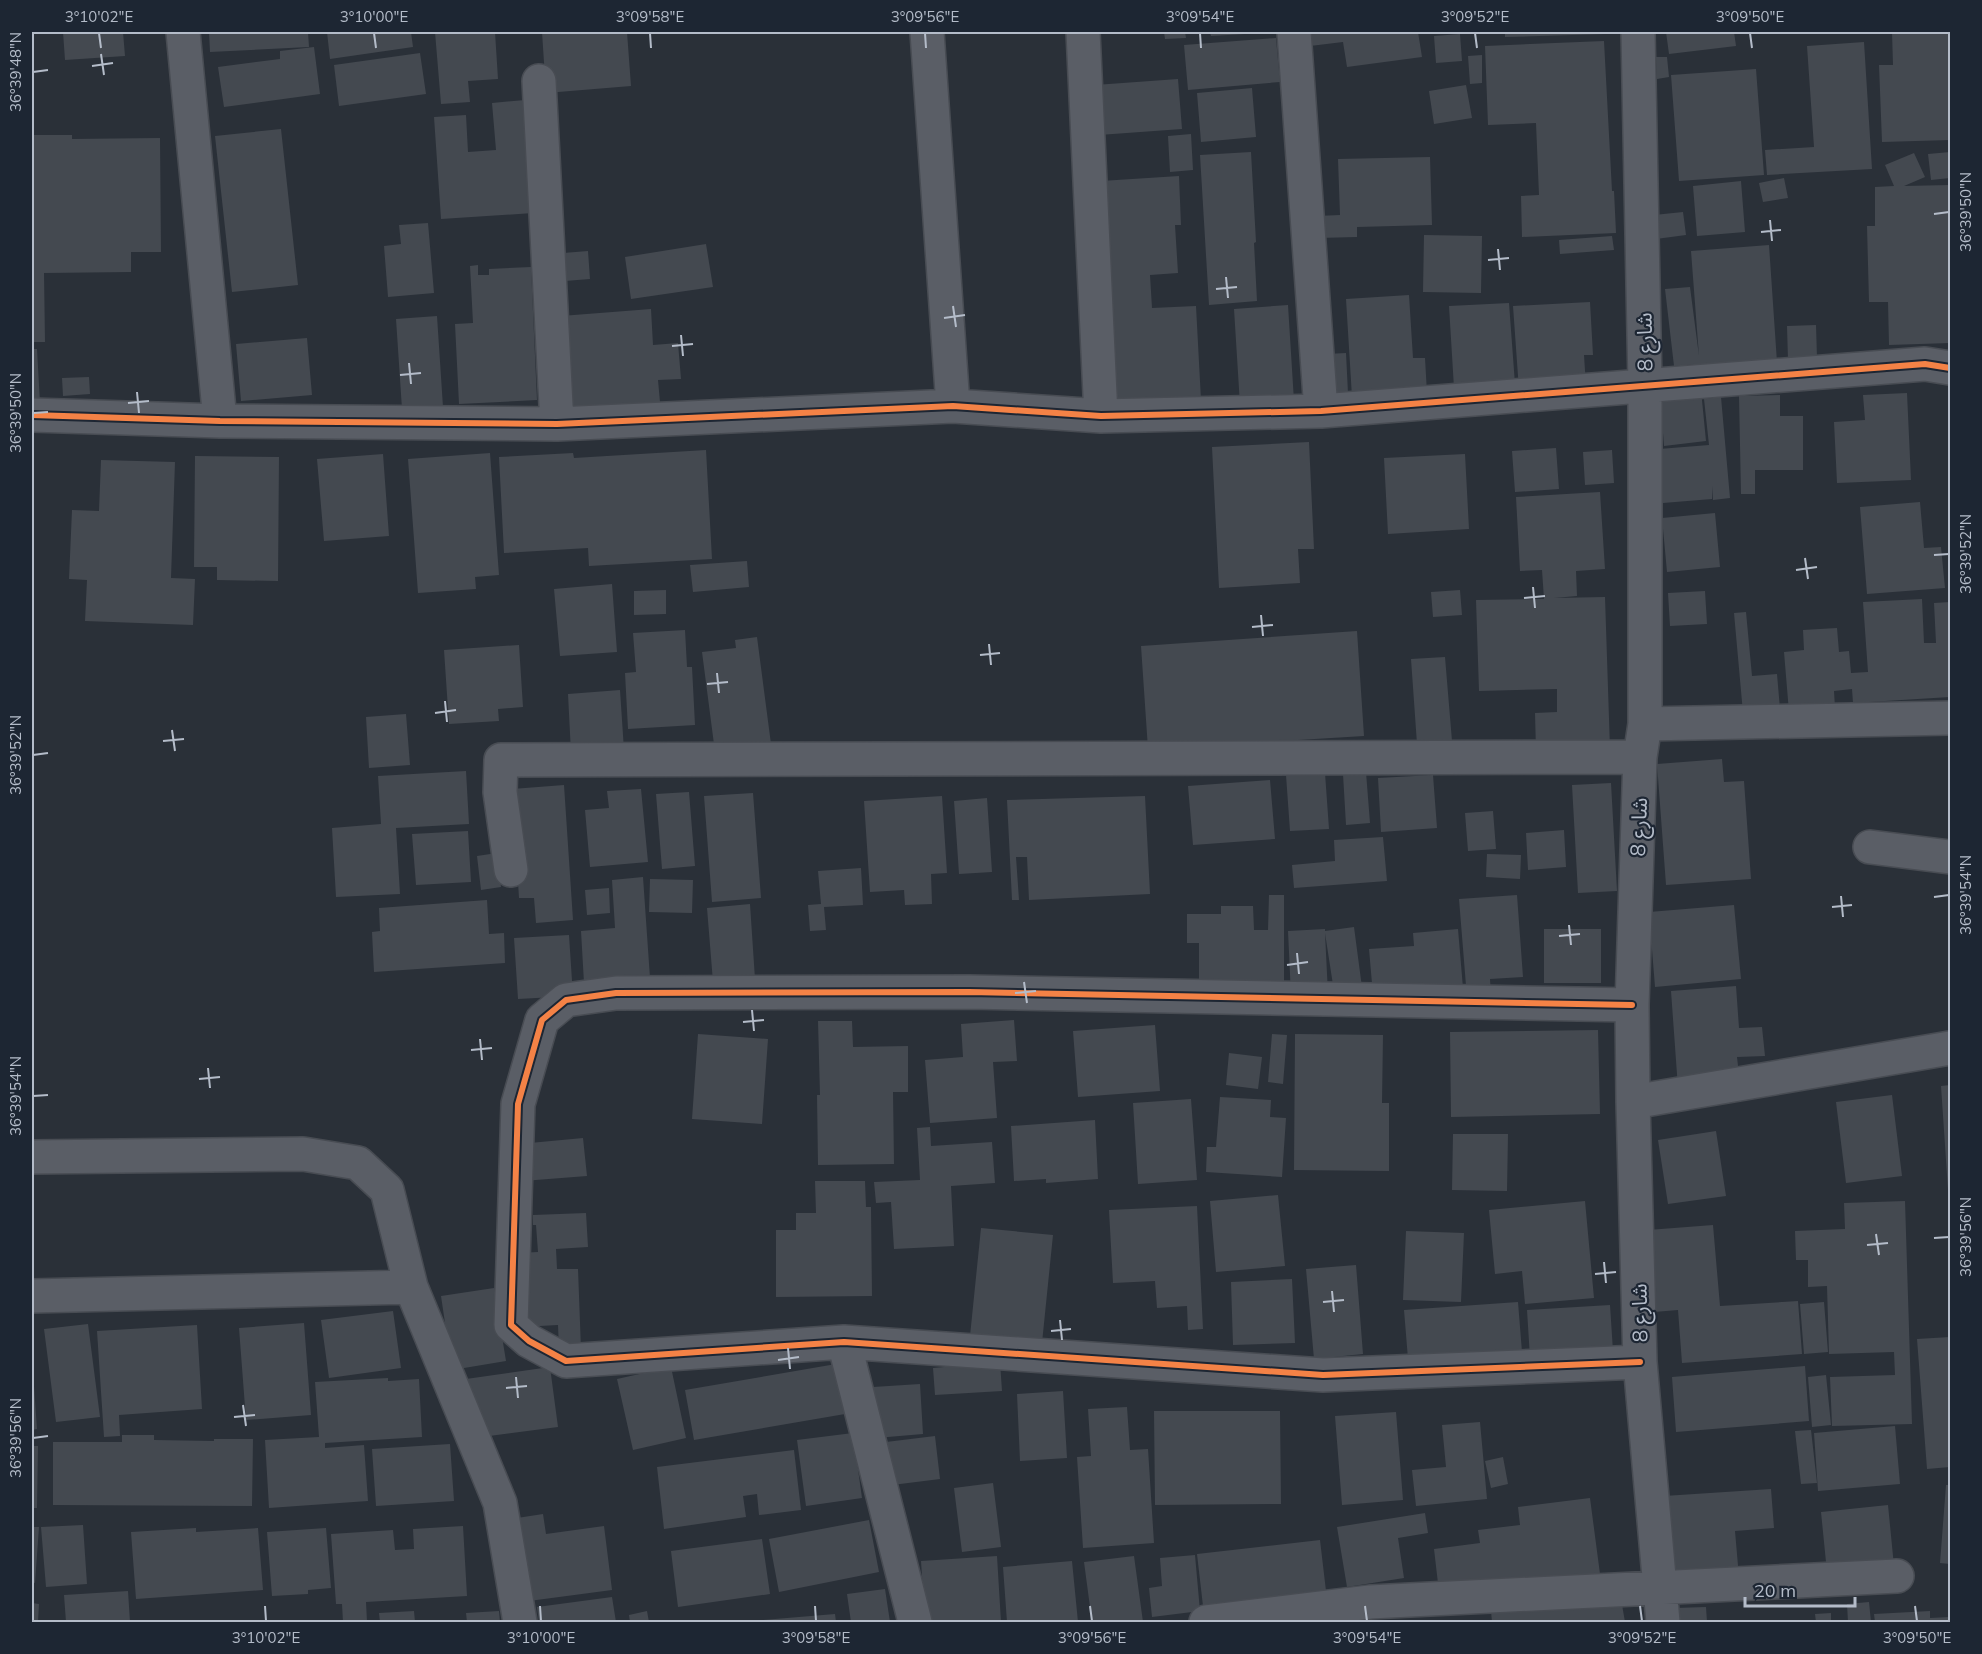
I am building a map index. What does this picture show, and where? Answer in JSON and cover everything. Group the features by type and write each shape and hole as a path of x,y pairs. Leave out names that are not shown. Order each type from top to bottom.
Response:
{"street":[{"path":"183,32 220,421"},
{"path":"927,32 953,406"},
{"path":"1083,32 1101,416"},
{"path":"1294,32 1321,411"},
{"name":"شارع 8","path":"1638,32 1645,386 1645,724 1640,757 1632,1005 1633,1102 1640,1362 1663,1623"},
{"path":"539,81 558,424"},
{"path":"32,415 220,421 558,424 953,406 1101,416 1321,411 1925,364 1950,368"},
{"path":"1645,724 1950,718"},
{"path":"511,870 500,792 501,760 1640,757"},
{"path":"1870,848 1950,857"},
{"path":"1632,1005 969,992 616,993 567,1000 542,1020 518,1104 510,1325 529,1341 566,1361 844,1342 1323,1375 1640,1362"},
{"path":"1633,1102 1950,1048"},
{"path":"32,1157 303,1154 358,1162 387,1190 411,1287 500,1503 520,1623"},
{"path":"32,1296 411,1287"},
{"path":"844,1342 915,1623"},
{"path":"1206,1623 1370,1602 1897,1576"}],"building":[{"path":"63,32 123,32 125,56 65,60"},
{"path":"209,32 308,32 309,47 210,52"},
{"path":"327,32 411,32 413,47 330,59"},
{"path":"435,32 495,32 498,79 468,81 470,102 441,104"},
{"path":"542,32 627,32 631,86 546,93"},
{"path":"1164,32 1185,32 1186,38 1165,39"},
{"path":"1210,32 1262,32 1262,33 1211,36"},
{"path":"1308,32 1418,32 1422,57 1347,67 1343,42 1310,46"},
{"path":"1505,32 1605,32 1606,34 1505,37"},
{"path":"1666,32 1734,32 1736,46 1669,54"},
{"path":"1892,32 1950,32 1950,140 1882,142 1879,65 1893,65"},
{"path":"1460,34 1462,61 1436,63 1434,36"},
{"path":"1276,38 1280,82 1188,90 1184,45"},
{"path":"1604,41 1616,233 1522,237 1521,196 1539,195 1536,123 1488,125 1485,46"},
{"path":"1864,42 1872,169 1767,175 1765,150 1814,147 1807,46"},
{"path":"314,47 320,94 224,107 218,67 280,59 280,51"},
{"path":"420,53 426,94 339,106 334,65"},
{"path":"1482,55 1482,83 1470,84 1468,56"},
{"path":"1656,57 1667,57 1669,77 1657,79"},
{"path":"1756,69 1764,175 1679,181 1671,75"},
{"path":"1178,79 1182,129 1099,135 1095,85"},
{"path":"1466,85 1472,118 1434,124 1429,91"},
{"path":"1252,88 1256,137 1201,142 1197,93"},
{"path":"525,100 533,213 441,219 434,117 466,115 468,152 496,150 492,103"},
{"path":"281,129 298,285 232,292 215,136"},
{"path":"1191,134 1193,170 1170,172 1168,136"},
{"path":"32,135 72,135 72,139 160,138 161,252 131,252 131,272 44,273 45,342 32,342"},
{"path":"1251,152 1257,301 1209,305 1200,155"},
{"path":"1950,152 1950,178 1931,180 1928,154"},
{"path":"1914,153 1925,177 1904,186 1950,185 1950,343 1889,345 1888,302 1869,302 1867,226 1875,226 1875,187 1894,186 1885,165"},
{"path":"1430,157 1432,225 1357,227 1357,237 1318,238 1317,216 1340,215 1338,159"},
{"path":"1179,176 1181,225 1175,225 1178,273 1150,275 1152,308 1196,306 1201,400 1113,405 1101,181"},
{"path":"1784,178 1788,198 1763,202 1759,183"},
{"path":"1741,181 1745,232 1697,236 1693,186"},
{"path":"1683,212 1686,235 1656,239 1654,215"},
{"path":"428,223 434,293 388,297 384,246 401,244 399,225"},
{"path":"1424,235 1482,236 1481,293 1423,292"},
{"path":"1612,236 1614,250 1560,254 1559,240"},
{"path":"706,244 713,287 631,299 625,257"},
{"path":"1769,245 1777,362 1700,368 1699,364 1674,366 1665,289 1690,287 1699,356 1691,251"},
{"path":"588,251 590,279 565,281 563,253"},
{"path":"478,265 478,275 489,275 489,269 531,267 537,400 459,404 455,324 473,323 470,266"},
{"path":"1409,295 1413,358 1425,358 1427,393 1352,397 1346,299"},
{"path":"1590,302 1593,355 1584,355 1586,386 1519,390 1513,306"},
{"path":"1509,303 1515,384 1454,388 1449,306"},
{"path":"1288,305 1294,401 1240,405 1234,309"},
{"path":"651,309 653,345 678,343 681,379 658,380 660,402 568,408 561,316"},
{"path":"437,316 443,407 402,409 396,319"},
{"path":"1816,325 1817,358 1788,360 1787,326"},
{"path":"307,338 312,395 241,401 236,344"},
{"path":"32,349 37,349 40,403 32,403"},
{"path":"1346,353 1348,393 1329,395 1327,354"},
{"path":"89,377 90,394 63,396 62,378"},
{"path":"1701,390 1706,441 1664,446 1660,394"},
{"path":"1907,393 1911,480 1837,483 1834,422 1865,420 1863,395"},
{"path":"1780,395 1780,416 1803,416 1803,470 1755,470 1755,494 1741,494 1739,396"},
{"path":"1721,397 1730,498 1713,500 1712,486 1712,499 1663,503 1659,449 1709,445 1704,399"},
{"path":"1309,442 1314,549 1298,549 1300,583 1219,588 1212,447"},
{"path":"1556,448 1559,489 1515,492 1512,451"},
{"path":"706,450 712,559 589,566 588,548 504,553 499,457 573,453 574,458"},
{"path":"1612,450 1614,483 1585,485 1583,452"},
{"path":"490,453 499,575 475,577 476,589 418,593 408,459"},
{"path":"383,454 389,536 324,541 317,459"},
{"path":"1465,454 1469,529 1388,534 1384,458"},
{"path":"195,456 279,457 278,581 217,580 217,567 194,567"},
{"path":"101,460 175,462 171,578 195,579 193,625 85,621 87,580 69,579 72,510 99,511"},
{"path":"1600,492 1605,569 1576,571 1577,596 1554,598 1605,597 1610,749 1536,751 1535,713 1557,712 1557,689 1479,691 1476,600 1544,599 1542,570 1520,571 1516,497"},
{"path":"1920,502 1924,548 1941,547 1945,588 1867,594 1860,507"},
{"path":"1715,513 1720,567 1667,572 1662,518"},
{"path":"747,561 749,587 693,592 690,565"},
{"path":"612,584 617,652 560,656 554,589"},
{"path":"666,590 666,614 634,615 634,591"},
{"path":"1460,590 1462,615 1433,617 1431,592"},
{"path":"1705,591 1707,624 1670,626 1668,593"},
{"path":"1922,599 1924,643 1936,643 1934,603 1950,602 1950,697 1853,703 1852,689 1834,691 1835,708 1789,712 1784,652 1804,650 1803,630 1837,628 1839,652 1849,651 1851,673 1868,672 1863,602"},
{"path":"1746,612 1752,676 1777,674 1780,709 1743,713 1734,613"},
{"path":"685,630 687,667 692,667 695,725 628,729 625,673 636,672 633,633"},
{"path":"1357,631 1364,736 1148,749 1141,646"},
{"path":"757,637 771,744 715,752 702,652 736,648 735,640"},
{"path":"519,645 523,707 498,709 499,721 449,724 444,650"},
{"path":"1445,657 1452,741 1417,744 1411,659"},
{"path":"620,690 624,750 571,753 568,694"},
{"path":"406,714 410,765 369,768 366,717"},
{"path":"1722,759 1724,782 1744,781 1751,879 1666,885 1657,764"},
{"path":"466,771 469,824 396,828 400,894 336,897 332,828 381,824 378,776"},
{"path":"1366,772 1370,823 1346,825 1343,774"},
{"path":"1325,773 1329,829 1290,831 1286,775"},
{"path":"1433,775 1437,828 1381,832 1378,778"},
{"path":"1270,780 1275,839 1193,845 1188,786"},
{"path":"1611,783 1617,891 1578,893 1572,785"},
{"path":"564,785 573,920 536,923 534,898 519,898 512,789"},
{"path":"641,789 648,862 590,867 585,810 609,808 607,791"},
{"path":"689,792 695,866 662,869 656,794"},
{"path":"753,793 761,898 712,902 704,796"},
{"path":"942,796 947,873 931,874 932,904 905,905 904,890 870,892 864,801"},
{"path":"1145,796 1150,894 1029,900 1027,857 1016,857 1019,900 1012,900 1007,800"},
{"path":"987,798 992,872 959,874 954,801"},
{"path":"1493,811 1496,849 1468,851 1465,813"},
{"path":"1564,830 1566,867 1528,870 1526,833"},
{"path":"468,831 471,882 416,885 412,834"},
{"path":"1383,837 1387,881 1294,888 1292,865 1335,861 1334,840"},
{"path":"497,853 501,887 481,890 477,856"},
{"path":"1487,854 1521,855 1520,879 1486,877"},
{"path":"861,868 863,905 824,907 826,930 810,931 808,905 821,904 818,871"},
{"path":"643,877 650,978 584,983 581,931 615,928 612,880"},
{"path":"650,879 693,880 692,913 649,912"},
{"path":"609,888 610,913 587,915 585,890"},
{"path":"1269,895 1284,895 1284,990 1199,990 1199,943 1187,943 1187,914 1221,914 1221,906 1253,906 1254,930 1268,930"},
{"path":"1517,895 1523,977 1490,979 1491,996 1467,998 1459,899"},
{"path":"487,900 489,934 504,933 505,963 374,972 372,932 380,931 379,908"},
{"path":"750,904 755,979 713,982 707,908"},
{"path":"1734,905 1741,979 1655,987 1649,912"},
{"path":"1354,927 1363,995 1335,998 1325,933 1328,994 1291,996 1288,931 1325,929 1325,931"},
{"path":"1458,929 1463,988 1373,995 1369,949 1414,946 1413,933"},
{"path":"1544,929 1601,929 1601,983 1544,983"},
{"path":"569,935 573,996 518,999 514,938"},
{"path":"1736,986 1739,1028 1762,1027 1765,1056 1737,1057 1740,1083 1678,1088 1671,991"},
{"path":"1014,1020 1017,1061 993,1062 997,1118 930,1123 925,1060 963,1057 961,1024"},
{"path":"818,1021 852,1021 853,1047 908,1046 908,1092 893,1092 894,1164 818,1165 817,1095 820,1095"},
{"path":"1155,1025 1160,1091 1078,1097 1073,1031"},
{"path":"1598,1030 1600,1114 1451,1117 1450,1032"},
{"path":"698,1034 768,1039 762,1124 692,1119"},
{"path":"1272,1034 1287,1035 1283,1084 1268,1082"},
{"path":"1295,1034 1383,1035 1382,1103 1389,1103 1389,1171 1294,1170"},
{"path":"1229,1053 1262,1057 1258,1089 1226,1085"},
{"path":"1950,1085 1950,1189 1948,1190 1941,1086"},
{"path":"1892,1095 1902,1176 1846,1183 1836,1102"},
{"path":"1220,1097 1271,1100 1270,1117 1286,1118 1282,1177 1206,1172 1207,1147 1216,1147"},
{"path":"1191,1099 1197,1180 1138,1184 1133,1103"},
{"path":"1095,1120 1098,1179 1046,1183 1046,1179 1014,1181 1011,1126"},
{"path":"930,1127 931,1146 992,1142 995,1183 951,1186 954,1246 894,1249 891,1202 876,1203 874,1182 920,1180 917,1128"},
{"path":"1716,1131 1726,1196 1668,1204 1658,1140"},
{"path":"1453,1134 1508,1134 1507,1191 1452,1190"},
{"path":"583,1138 587,1176 523,1181 519,1144"},
{"path":"815,1181 865,1181 866,1207 871,1207 872,1296 776,1297 776,1230 796,1230 796,1213 816,1213"},
{"path":"1278,1195 1285,1266 1216,1272 1210,1201"},
{"path":"1585,1201 1594,1298 1525,1304 1522,1271 1495,1274 1489,1210"},
{"path":"1905,1201 1912,1424 1832,1426 1830,1377 1895,1375 1894,1352 1829,1354 1827,1286 1808,1287 1808,1260 1796,1260 1795,1231 1845,1229 1844,1203"},
{"path":"1197,1206 1203,1329 1188,1330 1187,1306 1157,1308 1155,1281 1113,1283 1109,1210"},
{"path":"586,1213 588,1247 556,1249 557,1269 578,1269 581,1349 559,1350 558,1325 521,1327 518,1253 538,1252 533,1215"},
{"path":"1713,1225 1720,1306 1798,1301 1802,1354 1682,1363 1678,1310 1654,1312 1648,1230"},
{"path":"981,1228 1053,1235 1042,1343 970,1336"},
{"path":"1406,1231 1464,1233 1461,1302 1403,1300"},
{"path":"1356,1265 1363,1354 1314,1359 1306,1269"},
{"path":"1292,1279 1295,1343 1233,1345 1231,1282"},
{"path":"494,1288 506,1361 452,1370 441,1296"},
{"path":"1518,1302 1522,1352 1408,1359 1404,1310"},
{"path":"1824,1302 1828,1352 1804,1354 1800,1304"},
{"path":"1610,1305 1613,1351 1530,1358 1527,1310"},
{"path":"393,1311 401,1368 329,1378 321,1320"},
{"path":"304,1323 311,1415 246,1420 239,1328"},
{"path":"88,1324 100,1417 56,1422 44,1329"},
{"path":"197,1325 202,1409 119,1415 120,1436 104,1437 97,1331"},
{"path":"1950,1337 1950,1467 1927,1469 1917,1339"},
{"path":"1000,1362 1002,1391 935,1395 933,1368"},
{"path":"836,1364 845,1414 694,1440 685,1390"},
{"path":"1805,1366 1809,1421 1676,1432 1672,1377"},
{"path":"550,1367 558,1427 474,1438 466,1379"},
{"path":"671,1367 686,1438 633,1450 617,1379"},
{"path":"32,1372 37,1429 32,1430"},
{"path":"1826,1375 1831,1425 1812,1427 1808,1377"},
{"path":"388,1378 388,1381 419,1379 422,1437 325,1443 325,1448 364,1445 368,1501 269,1508 265,1440 319,1437 315,1382"},
{"path":"920,1384 923,1434 876,1438 873,1387"},
{"path":"1063,1391 1067,1458 1020,1461 1017,1394"},
{"path":"1127,1407 1130,1450 1148,1449 1154,1543 1083,1548 1077,1457 1091,1456 1088,1409"},
{"path":"1154,1411 1280,1411 1281,1504 1155,1505"},
{"path":"1396,1412 1403,1500 1342,1505 1335,1416"},
{"path":"1480,1422 1487,1499 1416,1506 1412,1470 1446,1467 1442,1425"},
{"path":"1895,1426 1900,1484 1818,1491 1814,1433"},
{"path":"1811,1430 1817,1483 1801,1484 1795,1431"},
{"path":"853,1433 862,1498 806,1506 797,1440"},
{"path":"122,1435 154,1435 154,1440 253,1439 252,1506 53,1505 53,1442 122,1442"},
{"path":"935,1436 940,1479 892,1485 886,1442"},
{"path":"450,1444 454,1501 376,1506 372,1449"},
{"path":"32,1446 38,1446 37,1508 32,1508"},
{"path":"794,1450 801,1510 759,1515 757,1494 743,1496 746,1517 664,1529 657,1467"},
{"path":"1503,1457 1508,1484 1491,1488 1485,1461"},
{"path":"993,1483 1001,1547 962,1552 954,1488"},
{"path":"1946,1485 1950,1485 1950,1564 1940,1563"},
{"path":"1771,1489 1774,1528 1735,1531 1739,1577 1670,1582 1664,1496"},
{"path":"1590,1498 1600,1574 1439,1592 1434,1549 1480,1543 1478,1530 1520,1525 1518,1507"},
{"path":"1888,1505 1894,1566 1827,1572 1821,1512"},
{"path":"1425,1513 1428,1533 1398,1538 1404,1578 1347,1587 1337,1527"},
{"path":"543,1514 546,1534 604,1526 612,1590 529,1601 517,1518"},
{"path":"869,1520 879,1572 779,1592 769,1539"},
{"path":"83,1525 87,1584 46,1587 41,1527"},
{"path":"463,1526 467,1596 366,1602 367,1622 343,1622 342,1604 336,1604 331,1534 393,1530 395,1550 414,1549 413,1529"},
{"path":"32,1527 39,1527 35,1583 32,1582"},
{"path":"196,1528 196,1532 258,1528 263,1590 136,1599 131,1532"},
{"path":"326,1528 331,1588 308,1590 308,1594 272,1596 267,1532"},
{"path":"762,1539 770,1594 678,1607 671,1551"},
{"path":"1320,1540 1326,1591 1203,1606 1197,1554"},
{"path":"1195,1555 1200,1611 1152,1617 1149,1588 1162,1586 1160,1558"},
{"path":"997,1556 1001,1622 925,1622 921,1561"},
{"path":"1134,1556 1143,1622 1092,1622 1084,1562"},
{"path":"1072,1561 1078,1622 1007,1622 1003,1567"},
{"path":"885,1589 890,1622 851,1622 847,1594"},
{"path":"128,1591 130,1622 66,1622 64,1595"},
{"path":"1620,1593 1625,1622 1492,1622 1491,1611"},
{"path":"612,1597 616,1622 539,1622 537,1607"},
{"path":"1869,1602 1871,1622 1848,1622 1847,1604"},
{"path":"32,1603 39,1604 38,1622 32,1622"},
{"path":"1706,1607 1707,1622 1676,1622 1675,1608"},
{"path":"414,1611 415,1622 380,1622 379,1613"},
{"path":"499,1611 500,1622 467,1622 466,1613"},
{"path":"647,1611 649,1622 630,1622 629,1615"},
{"path":"1930,1611 1930,1618 1950,1617 1950,1622 1875,1622 1874,1614"},
{"path":"1831,1613 1831,1622 1816,1622 1815,1614"},
{"path":"835,1614 836,1622 763,1622 763,1620"}],"cycle path":[{"path":"32,415 220,421 557,424 953,406 1101,416 1321,411 1925,364 1950,368"},
{"path":"1632,1005 969,992 616,993 566,1000 542,1020 518,1104 511,1325 529,1341 566,1361 844,1342 1323,1375 1640,1362"}]}
